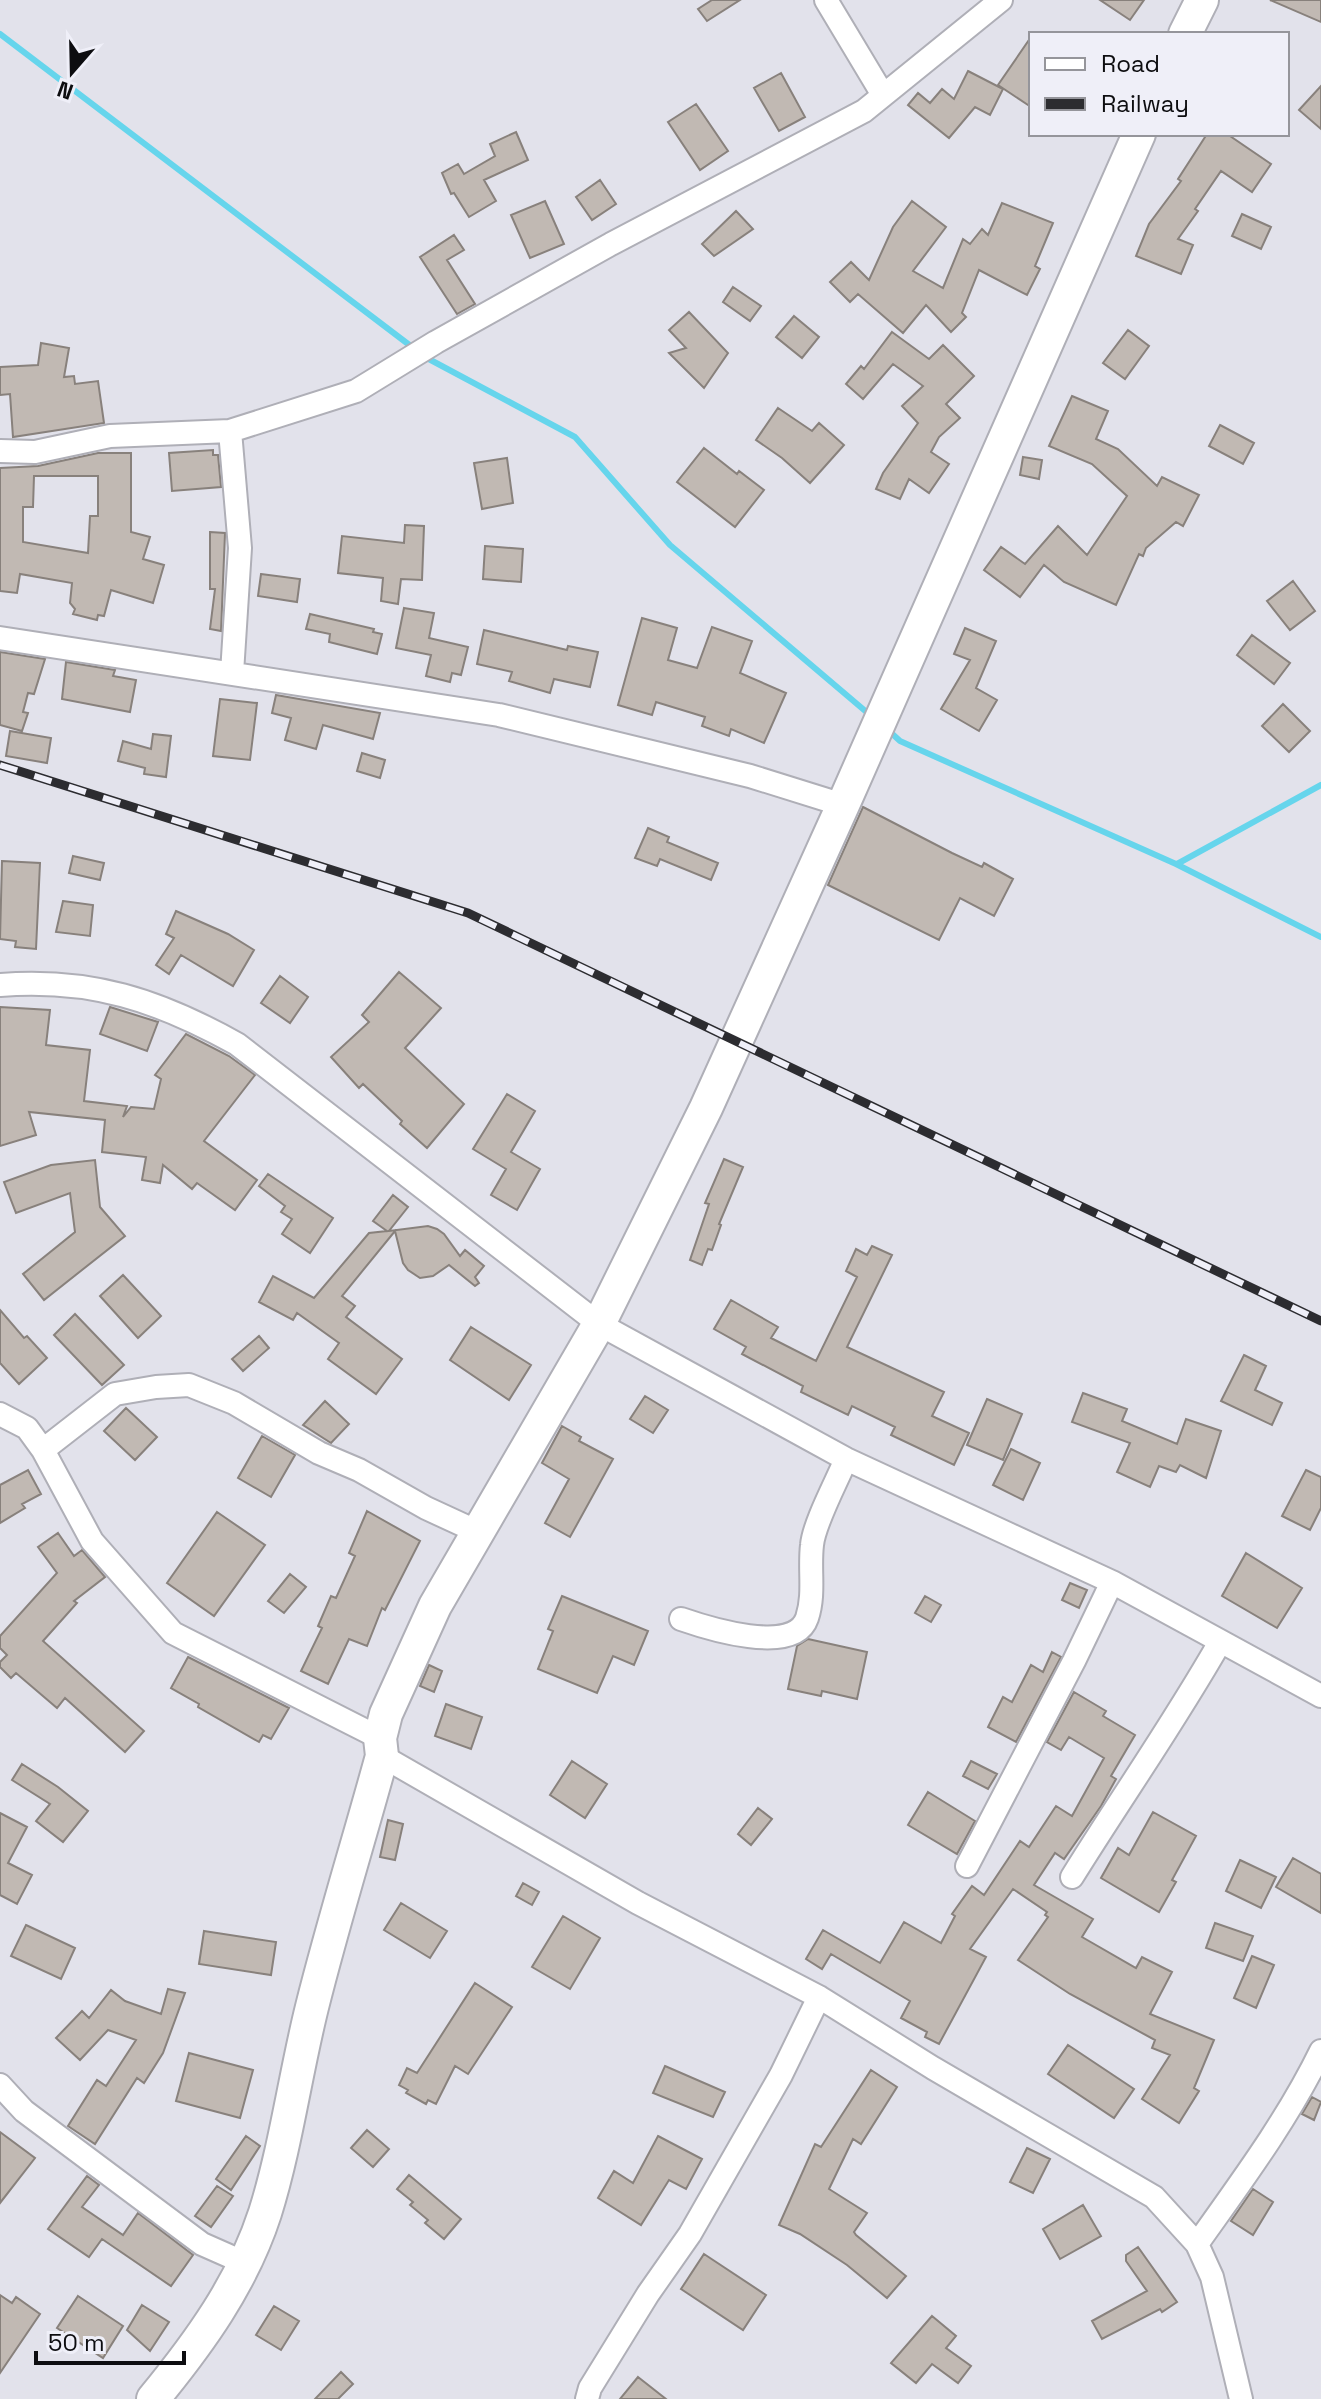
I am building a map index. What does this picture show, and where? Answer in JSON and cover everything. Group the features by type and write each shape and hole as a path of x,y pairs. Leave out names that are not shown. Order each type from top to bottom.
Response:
{"street":[{"path":"826,0 883,95"},
{"path":"0,451 35,452 110,436 230,431 356,391 598,251 864,111 1001,0"},
{"path":"1186,32 1202,0"},
{"path":"153,2399 212,2324 245,2263 265,2214 312,2007 381,1747 386,1714 435,1606 599,1324 706,1108 1138,136"},
{"path":"230,431 240,548 232,673"},
{"path":"0,638 499,715 750,776 843,805"},
{"path":"0,985 75,985 134,997 175,1011 237,1044 599,1324 846,1459 1112,1582 1321,1696"},
{"path":"43,1450 115,1394 189,1385 234,1403 319,1453 359,1470 426,1508 478,1532"},
{"path":"0,1414 27,1428 43,1450 92,1541 173,1633 381,1747 638,1903 819,1997 933,2068 1154,2197 1197,2244 1212,2277 1241,2399"},
{"path":"681,1619 711,1630 759,1638 790,1634 806,1623 812,1599 812,1542 846,1459"},
{"path":"967,1866 1112,1582"},
{"path":"1072,1877 1134,1776 1189,1697 1220,1642"},
{"path":"587,2399 590,2388 648,2294 690,2234 781,2075 819,1997"},
{"path":"1197,2244 1266,2145 1321,2051"},
{"path":"0,2085 24,2111 202,2244 245,2263"}],"building":[{"path":"712,0 740,0 707,21 698,9"},
{"path":"1100,0 1144,0 1130,20"},
{"path":"1270,0 1321,0 1321,22"},
{"path":"1029,40 1029,106 998,85"},
{"path":"968,71 1003,89 990,115 975,107 949,138 908,105 918,93 930,103 942,89 954,99"},
{"path":"781,73 805,117 779,131 754,88"},
{"path":"1321,86 1321,129 1299,110"},
{"path":"696,104 728,151 700,170 668,122"},
{"path":"516,132 528,160 484,180 496,201 469,217 454,193 451,194 442,173 458,164 464,174 495,156 490,144"},
{"path":"1206,136 1230,136 1271,164 1252,192 1221,171 1178,239 1193,245 1181,274 1136,256 1149,224 1181,181 1178,179"},
{"path":"600,180 616,204 592,220 576,197"},
{"path":"545,201 564,244 530,258 511,215"},
{"path":"912,201 946,227 913,271 943,288 963,239 970,244 982,229 988,235 1002,203 1053,223 1035,266 1040,269 1027,295 979,270 962,313 966,317 951,332 926,305 903,333 858,294 850,302 830,282 851,262 869,280 893,227"},
{"path":"736,211 753,229 714,256 702,244"},
{"path":"1242,214 1271,227 1261,249 1232,236"},
{"path":"454,235 464,250 447,260 475,304 457,314 420,257"},
{"path":"733,287 761,306 750,321 723,302"},
{"path":"689,312 728,353 704,388 669,353 686,348 669,330"},
{"path":"794,316 819,337 802,358 776,337"},
{"path":"1128,330 1149,346 1125,379 1103,363"},
{"path":"892,332 929,359 943,345 974,376 946,404 960,418 939,437 931,452 949,464 929,493 909,479 900,499 876,489 883,473 918,423 902,406 923,386 893,364 863,399 846,384 861,366 864,369"},
{"path":"41,343 69,348 64,377 74,376 75,384 98,381 104,423 13,437 10,394 0,395 0,367 38,365"},
{"path":"1072,396 1108,411 1096,439 1118,449 1157,486 1162,477 1199,495 1183,526 1176,522 1146,548 1143,556 1139,554 1116,605 1064,582 1044,565 1020,597 984,570 1001,547 1025,564 1058,526 1087,555 1127,496 1092,464 1049,446"},
{"path":"778,408 812,431 819,423 844,445 810,483 756,440"},
{"path":"1220,425 1254,443 1243,464 1209,446"},
{"path":"704,448 764,490 735,527 677,482"},
{"path":"213,450 213,455 218,455 221,487 172,491 169,453"},
{"path":"98,453 131,453 131,532 150,537 143,559 164,565 153,603 111,590 104,616 98,615 97,620 73,614 75,609 70,603 72,583 20,574 17,593 0,591 0,468 38,466","holes":["34,476 98,476 98,516 90,516 88,553 23,542 23,507 33,507"]},
{"path":"1023,457 1042,460 1039,479 1020,475"},
{"path":"507,458 513,503 482,509 474,463"},
{"path":"405,525 424,526 422,580 401,579 398,604 381,601 383,578 338,573 342,536 404,543"},
{"path":"210,532 225,533 221,631 210,629 215,589 210,589"},
{"path":"485,546 523,549 521,582 483,579"},
{"path":"261,574 300,579 297,602 258,596"},
{"path":"1293,581 1315,611 1290,630 1267,601"},
{"path":"404,608 434,613 429,638 468,647 461,675 452,673 450,682 426,676 431,655 396,648"},
{"path":"310,614 374,629 373,632 382,634 377,654 329,642 330,634 306,629"},
{"path":"642,618 677,628 668,660 697,668 712,627 752,641 740,673 786,693 764,743 731,729 729,736 702,726 705,717 656,702 652,715 618,705"},
{"path":"965,628 996,641 976,688 997,700 979,731 941,709 970,660 954,654"},
{"path":"484,630 567,650 568,646 598,652 590,687 554,679 550,693 509,681 512,672 477,664"},
{"path":"1252,635 1290,663 1274,684 1237,655"},
{"path":"0,652 45,659 34,694 28,693 23,712 28,713 22,731 0,725"},
{"path":"66,662 115,670 113,676 136,680 130,712 62,699"},
{"path":"276,695 380,713 373,739 323,725 316,749 285,740 291,718 272,713"},
{"path":"220,699 257,703 250,760 213,756"},
{"path":"1283,704 1310,731 1289,752 1262,726"},
{"path":"10,731 51,738 47,763 6,756"},
{"path":"153,734 171,736 166,777 144,774 145,768 118,761 123,741 151,749"},
{"path":"362,753 385,760 380,778 357,771"},
{"path":"863,807 952,853 982,867 984,863 1013,879 994,916 960,898 939,940 828,885"},
{"path":"648,828 669,837 667,842 718,863 711,880 660,859 657,866 635,858"},
{"path":"73,856 104,863 100,880 69,873"},
{"path":"2,861 40,863 36,949 15,947 16,941 0,939"},
{"path":"63,901 93,905 90,936 56,932"},
{"path":"176,911 228,934 254,950 233,986 181,955 169,974 156,965 174,938 166,934"},
{"path":"399,972 441,1008 405,1048 464,1104 427,1148 363,1084 359,1088 331,1057 369,1022 362,1015"},
{"path":"280,976 308,997 290,1023 261,1003"},
{"path":"0,1007 50,1010 46,1045 90,1050 84,1101 127,1106 123,1117 131,1107 154,1109 161,1079 155,1075 186,1034 229,1056 255,1075 204,1141 257,1180 235,1210 197,1183 192,1189 163,1165 160,1183 142,1180 146,1157 102,1152 105,1120 29,1112 36,1135 0,1146"},
{"path":"110,1007 158,1022 147,1051 100,1034"},
{"path":"507,1094 535,1111 511,1152 540,1169 517,1210 491,1195 506,1169 473,1149"},
{"path":"724,1159 743,1167 719,1224 712,1250 708,1249 702,1265 690,1260 709,1204 705,1203"},
{"path":"95,1160 100,1207 125,1236 44,1300 23,1274 75,1232 70,1193 16,1213 4,1182 51,1165"},
{"path":"268,1174 333,1218 310,1253 282,1234 292,1219 281,1212 285,1206 259,1186"},
{"path":"393,1195 408,1207 389,1231 428,1226 437,1229 460,1256 465,1250 484,1266 475,1277 479,1283 475,1286 449,1265 433,1276 420,1278 403,1263 395,1231 342,1296 355,1306 346,1317 402,1359 376,1394 328,1359 339,1343 297,1313 293,1320 259,1302 273,1276 314,1298 369,1233 387,1231 373,1221"},
{"path":"872,1246 892,1255 847,1347 944,1392 932,1416 969,1433 954,1465 891,1435 895,1427 852,1406 848,1415 801,1392 803,1386 742,1354 746,1347 714,1329 731,1300 778,1327 771,1338 816,1361 857,1277 846,1271 856,1249 867,1255"},
{"path":"123,1275 161,1316 138,1338 100,1296"},
{"path":"0,1310 24,1338 27,1336 47,1358 19,1384 0,1363"},
{"path":"75,1314 124,1365 102,1385 54,1335"},
{"path":"471,1327 531,1365 509,1400 450,1360"},
{"path":"259,1336 269,1348 243,1371 232,1359"},
{"path":"1244,1355 1266,1366 1255,1390 1282,1403 1272,1425 1221,1401"},
{"path":"1083,1393 1127,1409 1122,1421 1177,1444 1186,1419 1221,1431 1206,1478 1180,1465 1176,1472 1159,1466 1150,1487 1117,1472 1130,1443 1072,1422"},
{"path":"645,1396 668,1410 653,1433 630,1419"},
{"path":"987,1399 1022,1414 1003,1460 967,1445"},
{"path":"325,1401 349,1424 331,1443 303,1425"},
{"path":"126,1408 157,1437 135,1460 104,1431"},
{"path":"562,1426 581,1437 579,1441 613,1459 570,1537 545,1523 569,1479 542,1463"},
{"path":"262,1436 295,1455 271,1497 238,1478"},
{"path":"1011,1449 1040,1463 1023,1500 993,1485"},
{"path":"28,1470 41,1494 22,1504 25,1508 0,1523 0,1485"},
{"path":"1306,1470 1321,1477 1321,1508 1310,1530 1282,1516"},
{"path":"367,1511 420,1541 385,1610 382,1608 367,1646 349,1639 328,1684 301,1671 322,1628 318,1626 331,1596 336,1598 355,1556 349,1553"},
{"path":"217,1512 265,1545 214,1616 167,1583"},
{"path":"58,1533 74,1556 82,1550 105,1577 74,1601 77,1603 43,1641 144,1731 125,1752 65,1698 57,1708 16,1673 11,1678 0,1667 0,1662 7,1655 0,1648 0,1636 57,1573 38,1547"},
{"path":"1246,1553 1302,1588 1277,1628 1222,1596"},
{"path":"290,1574 306,1587 284,1613 268,1601"},
{"path":"1070,1583 1087,1590 1079,1608 1062,1600"},
{"path":"562,1596 648,1631 634,1665 613,1656 597,1693 538,1669 553,1631 548,1629"},
{"path":"925,1596 941,1605 931,1622 915,1613"},
{"path":"808,1639 867,1652 857,1699 822,1691 821,1696 788,1689 797,1646"},
{"path":"1052,1652 1061,1657 1016,1742 988,1727 1003,1697 1012,1702 1031,1665 1043,1672"},
{"path":"188,1657 289,1708 271,1739 263,1735 259,1742 171,1688"},
{"path":"429,1665 442,1671 434,1692 420,1686"},
{"path":"1074,1692 1106,1711 1103,1716 1135,1735 1111,1776 1116,1779 1101,1806 1064,1859 1055,1853 1034,1885 1093,1919 1082,1937 1136,1968 1142,1957 1172,1972 1150,2014 1214,2040 1194,2088 1199,2091 1179,2123 1142,2099 1170,2055 1152,2048 1155,2040 1070,1994 1018,1960 1048,1917 1045,1915 1047,1912 1013,1889 970,1949 986,1957 939,2044 925,2037 927,2032 901,2018 910,2001 831,1954 822,1969 806,1959 823,1930 880,1963 904,1922 941,1943 955,1916 952,1914 972,1886 984,1895 1020,1841 1029,1847 1056,1806 1072,1816 1104,1758 1069,1737 1061,1750 1047,1742"},
{"path":"446,1704 482,1717 471,1749 435,1736"},
{"path":"572,1761 607,1784 585,1818 550,1795"},
{"path":"971,1761 997,1774 988,1789 963,1776"},
{"path":"22,1764 88,1811 63,1842 36,1821 50,1804 12,1780"},
{"path":"928,1792 975,1821 957,1854 908,1825"},
{"path":"758,1808 772,1819 751,1845 738,1834"},
{"path":"1153,1812 1196,1836 1159,1912 1101,1878 1118,1848 1129,1855"},
{"path":"0,1813 27,1827 8,1863 32,1875 17,1904 0,1895"},
{"path":"388,1820 403,1824 395,1860 380,1857"},
{"path":"1293,1858 1321,1874 1321,1913 1276,1887"},
{"path":"1240,1860 1276,1877 1261,1908 1226,1891"},
{"path":"523,1883 539,1892 532,1905 516,1896"},
{"path":"401,1903 447,1931 430,1958 384,1930"},
{"path":"563,1916 600,1938 570,1989 532,1967"},
{"path":"1215,1923 1253,1936 1243,1961 1206,1948"},
{"path":"26,1925 75,1948 61,1979 11,1956"},
{"path":"204,1931 276,1942 271,1975 199,1964"},
{"path":"1252,1956 1274,1965 1256,2008 1234,1998"},
{"path":"475,1983 512,2007 468,2074 455,2066 436,2104 428,2100 426,2104 406,2093 408,2090 399,2085 407,2068 417,2073"},
{"path":"168,1989 185,1993 163,2053 144,2083 137,2078 95,2144 68,2126 97,2080 106,2086 136,2040 108,2030 80,2060 56,2038 82,2011 89,2018 111,1990 125,2001 161,2014"},
{"path":"1068,2045 1134,2089 1114,2118 1048,2074"},
{"path":"189,2053 253,2070 240,2118 176,2101"},
{"path":"665,2066 725,2092 713,2117 653,2093"},
{"path":"871,2070 897,2087 861,2144 853,2139 829,2189 867,2213 854,2232 906,2276 887,2298 847,2265 800,2234 779,2225 815,2144 821,2147"},
{"path":"1312,2097 1321,2102 1314,2120 1302,2114"},
{"path":"367,2130 389,2149 373,2167 351,2148"},
{"path":"0,2132 35,2158 0,2203"},
{"path":"246,2136 260,2146 231,2190 216,2179"},
{"path":"658,2136 702,2159 686,2189 669,2180 641,2225 598,2198 614,2171 633,2183"},
{"path":"1027,2148 1050,2159 1033,2193 1010,2182"},
{"path":"409,2175 461,2219 444,2239 425,2223 428,2220 397,2189"},
{"path":"87,2176 99,2185 82,2207 123,2235 138,2213 193,2255 171,2286 102,2239 89,2257 48,2229"},
{"path":"217,2186 233,2196 211,2227 195,2216"},
{"path":"1253,2189 1273,2202 1253,2235 1231,2221"},
{"path":"1083,2205 1101,2236 1060,2259 1043,2229"},
{"path":"1138,2247 1177,2302 1102,2339 1092,2321 1147,2291 1126,2261 1126,2255"},
{"path":"704,2254 766,2295 743,2330 681,2289"},
{"path":"0,2295 12,2303 16,2297 40,2314 0,2373"},
{"path":"78,2296 123,2326 103,2358 57,2328"},
{"path":"142,2305 169,2322 150,2351 127,2330"},
{"path":"274,2306 299,2321 281,2350 256,2335"},
{"path":"932,2316 956,2336 946,2348 971,2366 958,2383 932,2364 916,2383 891,2363"},
{"path":"341,2372 353,2384 338,2399 315,2399"},
{"path":"638,2377 666,2399 620,2399"}],"waterway":[{"path":"0,34 416,350"},
{"path":"425,357 575,437 670,545 870,715"},
{"path":"888,730 900,741 1176,864 1321,937"},
{"path":"1177,864 1321,785"}],"railway":[{"path":"0,765 468,913 1321,1321"}]}
